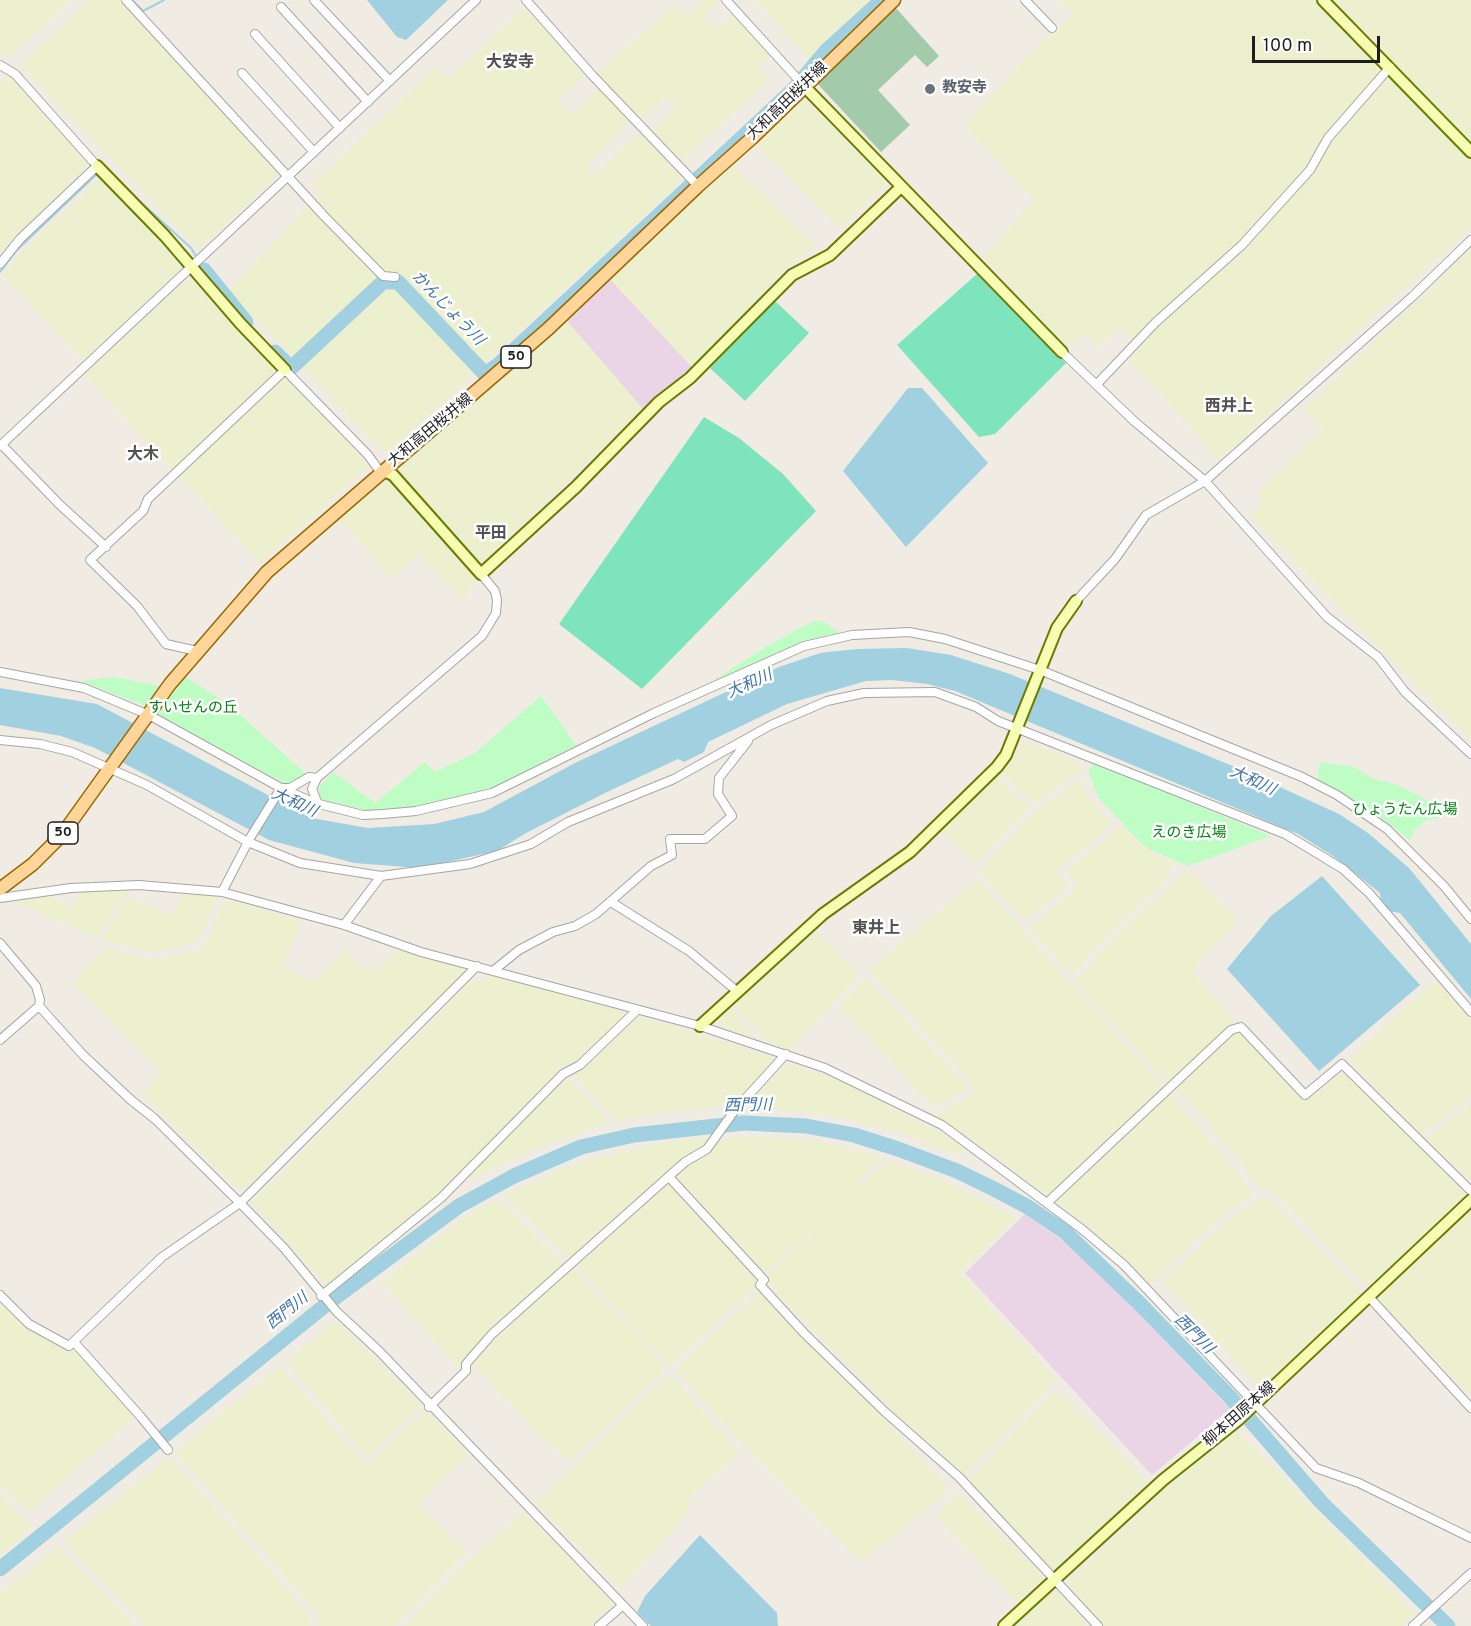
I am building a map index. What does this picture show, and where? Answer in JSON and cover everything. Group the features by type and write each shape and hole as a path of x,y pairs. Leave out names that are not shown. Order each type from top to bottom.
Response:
{"main road":[{"name":"大和高田桜井線","path":"0,889 33,864 61,836 197,651 267,572 548,329 695,183 894,0"}],"street":[{"path":"126,0 383,276 395,277"},
{"path":"314,0 390,81"},
{"path":"105,547 1,446 476,0"},
{"path":"526,0 592,75 695,183"},
{"path":"726,0 901,187 1062,352 1134,421 1205,481 1327,617 1378,657 1405,693 1471,754"},
{"path":"1026,0 1052,28"},
{"path":"1323,0 1471,152"},
{"path":"281,7 368,102"},
{"path":"255,33 340,128"},
{"path":"1097,384 1156,322 1242,245 1310,170 1328,138 1390,67"},
{"path":"2,70 15,74 97,166 193,267 240,323 382,472 393,475 495,591 496,612 482,636 317,778 312,789 318,804"},
{"path":"242,73 314,152"},
{"path":"0,264 20,239 97,166"},
{"path":"481,574 576,487 659,402 690,378 792,275 830,255 901,187"},
{"path":"700,1026 823,914 910,852 997,767 1006,755 1057,628 1076,601 1115,559 1146,515 1205,481 1413,296 1471,240"},
{"path":"197,651 166,644 137,606 90,561 143,511 148,499 285,370"},
{"path":"0,672 84,688 147,717 280,790 318,804 363,814 383,814 416,811 492,793 654,713 804,646 828,639 875,632 909,632 945,639 1039,671 1302,777 1337,795 1387,829 1404,844 1471,919"},
{"path":"0,740 51,746 112,767 249,840 300,863 381,876 447,870 531,844 568,822 674,778 771,725 827,701 864,693 934,692 1285,834 1343,869 1369,892 1471,1012"},
{"path":"494,971 519,950 553,932 575,926 610,902 651,866 672,855 670,839 705,839 732,816 718,794 719,778 751,737"},
{"path":"222,892 249,840 280,790 290,788 309,777 317,778"},
{"path":"344,925 381,876"},
{"path":"0,898 71,888 139,885 222,892 344,925 421,952 636,1011 700,1026 825,1068 928,1117 1048,1202 1124,1265 1252,1406 1316,1468 1359,1483 1471,1538"},
{"path":"610,902 689,951 738,992"},
{"path":"0,944 36,986 40,1000 39,1006 0,1040"},
{"path":"0,1295 29,1324 69,1346 162,1257 240,1203 477,966"},
{"path":"39,1006 83,1054 131,1100 155,1119 284,1248 322,1297 379,1351 429,1407 643,1626"},
{"path":"322,1297 441,1198 563,1074 580,1065 636,1011"},
{"path":"1048,1202 1231,1030 1241,1027 1305,1095 1342,1064 1471,1191"},
{"path":"429,1407 466,1371 466,1364 492,1334 685,1162 707,1149 721,1133 735,1110 786,1054"},
{"path":"669,1177 764,1280 760,1286 804,1333 884,1412 959,1477 1098,1626"},
{"name":"柳本田原本線","path":"1004,1626 1163,1480 1238,1420 1471,1200"},
{"path":"1368,1297 1471,1408"},
{"path":"74,1342 167,1449"},
{"path":"1413,1626 1471,1573"},
{"path":"599,1626 623,1605"}],"shaded area":[{"path":"609,278 692,367 643,409 566,320"},
{"path":"1025,1214 1067,1244 1126,1300 1230,1409 1152,1475 965,1273"}],"green space":[{"path":"0,0 70,0 8,59 0,50"},
{"path":"89,0 121,0 279,174 198,249 20,65"},
{"path":"702,0 720,0 703,16 715,30 733,14 770,56 758,68 769,79 680,163 652,132 677,106 666,97 642,120 597,74 674,5 685,16"},
{"path":"755,0 873,0 811,60"},
{"path":"1059,0 1471,0 1471,227 1219,460 1129,360 1141,348 1119,328 1097,348 1085,333 1067,347 983,257 1034,199 963,126 1039,44 1074,14"},
{"path":"895,7 939,56 927,67 915,55 878,90 910,125 881,152 815,81"},
{"path":"524,8 586,74 559,100 573,115 600,88 631,121 586,166 595,175 641,131 685,178 386,455 228,290 321,193 313,184 436,66 448,78"},
{"path":"9,76 89,164 0,253 0,84"},
{"path":"803,97 887,182 840,229 755,143"},
{"path":"732,164 816,246 790,264 692,367 609,278 706,185"},
{"path":"100,178 185,265 82,360 3,276 21,252"},
{"path":"1471,249 1471,741 1250,516 1260,507 1262,487 1323,430 1304,409"},
{"path":"978,273 1066,363 995,434 979,437 897,345"},
{"path":"191,276 369,466 260,563 84,375"},
{"path":"774,300 809,333 745,401 710,368"},
{"path":"566,320 643,409 481,564 396,471"},
{"path":"704,417 739,438 783,474 816,511 642,689 559,624"},
{"path":"385,477 478,578 462,601 419,554 392,579 339,518"},
{"path":"814,621 823,621 839,633 809,640 710,683 767,646"},
{"name":"すいせんの丘","path":"184,676 228,704 306,774 288,785 157,715"},
{"path":"115,677 164,687 149,707 80,681"},
{"path":"541,696 576,745 492,788 412,807 366,810 321,800 318,788 333,772 375,803 425,762 435,772 475,753"},
{"path":"1027,741 1077,763 1080,772 1034,804 998,770"},
{"name":"えのき広場","path":"1088,760 1271,836 1188,866 1147,848 1137,839 1098,797 1088,770 1093,766"},
{"name":"ひょうたん広場","path":"1320,762 1354,767 1374,779 1397,785 1433,803 1448,816 1427,820 1416,828 1410,840 1371,810 1317,781"},
{"path":"995,775 1029,807 974,865 940,830"},
{"path":"1082,779 1087,796 1113,823 1057,872 1068,887 1024,921 979,871 1031,814"},
{"path":"1119,826 1145,849 1175,863 1165,872 1167,879 1126,917 1073,973 1070,973 1029,928 1078,887 1067,871"},
{"path":"1189,869 1238,922 1200,961 1193,973 1235,1020 1167,1084 1074,981 1126,926"},
{"path":"978,879 1164,1088 1047,1196 975,1141 933,1115 974,1094 969,1080 869,970"},
{"path":"84,890 131,890 128,896 118,903 97,938 13,901 48,895 72,909"},
{"path":"182,892 216,897 199,941 156,953 102,940 121,906 131,899 173,915"},
{"path":"223,899 301,920 284,966 310,983 346,949 365,971 371,966 377,971 400,948 465,967 468,971 371,1062 247,1187 236,1187 142,1094 162,1073 72,982 104,948 157,960 199,950 211,935"},
{"path":"815,932 859,975 790,1050 768,1042 739,1012 735,1002"},
{"path":"491,974 625,1012 625,1020 573,1065 564,1065 435,1199 327,1286 252,1203 468,983 483,980"},
{"path":"866,977 967,1089 934,1108 839,1007"},
{"path":"1434,981 1448,990 1471,1018 1471,1097 1421,1135 1349,1059"},
{"path":"732,1008 736,1017 757,1039 721,1028 717,1023"},
{"path":"636,1016 774,1057 776,1062 742,1097 730,1105 658,1113 616,1122 574,1075 605,1049"},
{"path":"1238,1033 1244,1035 1306,1100 1341,1074 1347,1075 1467,1194 1369,1289 1278,1195 1260,1188 1198,1111 1175,1089 1231,1035"},
{"path":"787,1063 843,1082 966,1147 958,1155 909,1135 836,1116 747,1105"},
{"path":"568,1078 609,1123 537,1148 470,1180 468,1177 495,1147"},
{"path":"1169,1095 1195,1121 1253,1194 1208,1228 1148,1285 1096,1234 1056,1202"},
{"path":"1471,1103 1471,1180 1426,1139"},
{"path":"743,1136 815,1141 881,1157 860,1181 862,1185 887,1161 945,1181 1016,1218 960,1273 1056,1380 965,1475 894,1413 792,1310 765,1278 850,1196 763,1275 674,1178 722,1140"},
{"path":"711,1139 683,1159 570,1260 503,1195 579,1163 672,1140"},
{"path":"670,1182 758,1278 757,1286 669,1366 577,1266"},
{"path":"1260,1198 1273,1202 1353,1282 1362,1295 1260,1389 1163,1281 1220,1227"},
{"path":"497,1199 563,1263 457,1367 382,1283 455,1224"},
{"path":"1471,1210 1471,1390 1468,1392 1376,1298"},
{"path":"573,1269 643,1341 666,1369 570,1461 539,1435 472,1363 566,1272"},
{"path":"761,1290 792,1326 867,1399 949,1489 892,1539 860,1561 749,1451 675,1370"},
{"path":"0,1300 23,1323 43,1337 70,1351 76,1348 136,1415 30,1513 0,1483"},
{"path":"339,1323 419,1403 419,1408 367,1457 286,1362 331,1324"},
{"path":"280,1367 367,1465 425,1410 468,1454 418,1505 467,1552 394,1626 321,1626 317,1622 318,1614 174,1451"},
{"path":"669,1374 739,1452 689,1498 688,1514 619,1588 536,1502"},
{"path":"1057,1390 1148,1483 1051,1571 965,1486 1014,1430"},
{"path":"1237,1431 1415,1613 1401,1626 1103,1626 1066,1585 1171,1483"},
{"path":"171,1459 310,1615 310,1622 313,1626 145,1626 64,1542 165,1460"},
{"path":"0,1492 32,1527 0,1555"},
{"path":"958,1492 1044,1577 1017,1603 936,1516"},
{"path":"524,1512 613,1604 588,1626 405,1626 452,1575"},
{"path":"59,1547 135,1626 0,1626 0,1593"},
{"path":"1052,1591 1057,1591 1088,1626 1010,1626 1027,1609"}],"water":[{"path":"367,0 448,0 406,40 397,37"},
{"path":"908,388 922,388 988,463 906,547 843,471"},
{"name":"大和川","path":"907,648 951,655 1010,674 1247,772 1339,814 1368,833 1409,868 1471,944 1471,999 1400,913 1388,911 1381,903 1380,893 1333,856 1298,834 955,691 927,684 892,680 866,681 787,704 708,742 704,752 684,762 678,759 607,792 526,833 497,851 420,868 354,863 269,840 95,748 61,736 0,725 0,688 97,704 311,818 368,828 434,824 484,812 575,763 779,667 820,653 856,649"},
{"path":"1322,876 1420,985 1319,1071 1227,969 1271,916"},
{"path":"700,1535 777,1613 778,1626 651,1626 637,1612 645,1596"}],"waterway":[{"path":"132,0 143,11 164,0"},
{"name":"かんじょう川","path":"275,352 291,368 383,282 398,282 485,374 498,365 794,89 826,51 882,0"},
{"name":"かんじょう川","path":"0,272 17,250 99,172"},
{"name":"かんじょう川","path":"120,183 191,248 197,258"},
{"name":"かんじょう川","path":"200,263 204,270"},
{"name":"かんじょう川","path":"204,270 246,322"},
{"name":"西門川","path":"0,1569 328,1303 459,1206 514,1176 581,1147 634,1135 744,1123 806,1126 854,1135 898,1149 957,1171 994,1189 1028,1207 1065,1232 1139,1303 1231,1398 1321,1502 1448,1626"}],"place":[{"name":"教安寺","path":"930,89"}],"district":[{"name":"大安寺","path":"510,64"},
{"name":"西井上","path":"1229,408"},
{"name":"大木","path":"143,456"},
{"name":"平田","path":"491,535"},
{"name":"東井上","path":"876,930"}]}
